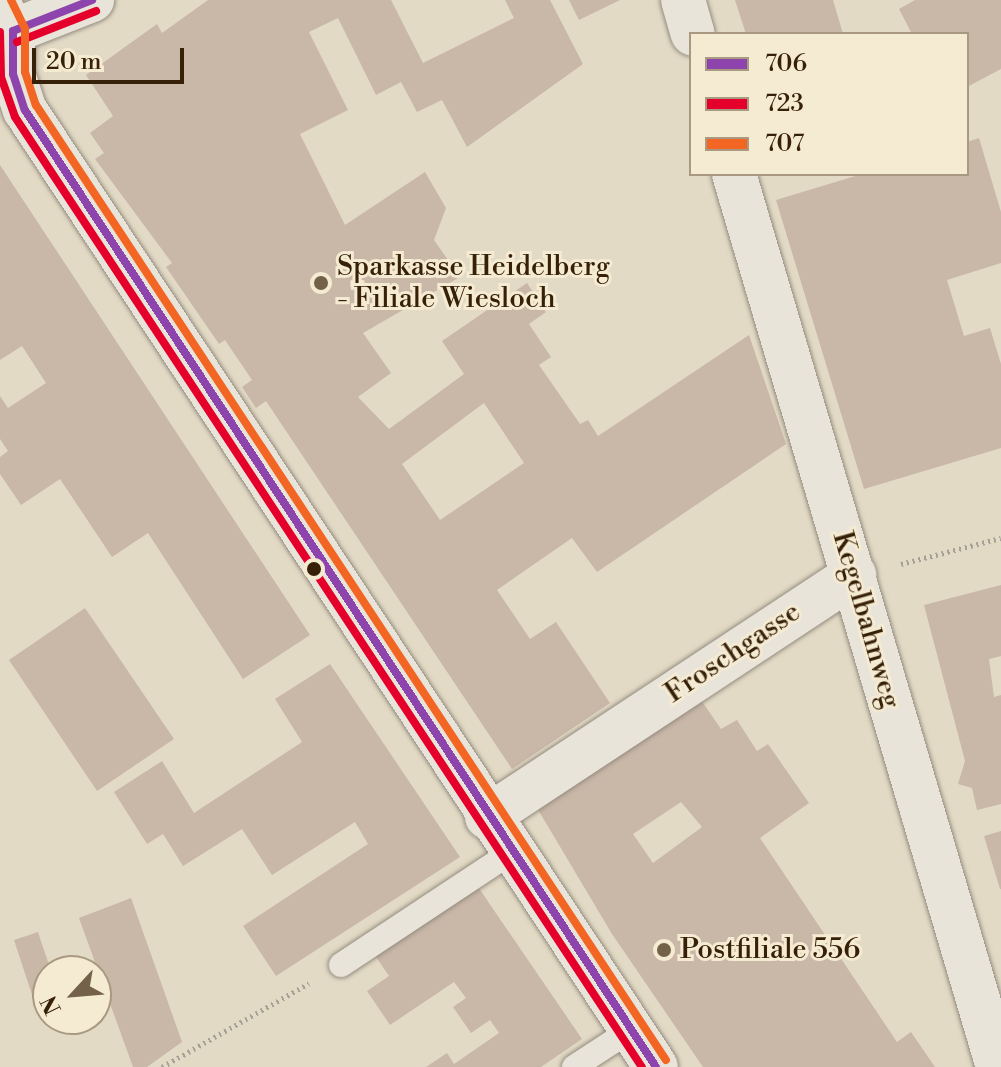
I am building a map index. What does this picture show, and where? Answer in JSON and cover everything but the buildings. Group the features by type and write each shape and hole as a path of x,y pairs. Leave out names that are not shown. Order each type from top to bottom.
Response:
{"street":[{"path":"92,0 4,25 13,74 25,110 487,817 656,1067"},
{"path":"683,0 692,32"},
{"name":"Kegelbahnweg","path":"735,176 998,1067"},
{"name":"Froschgasse","path":"487,817 854,575"}],"lane":[{"path":"341,965 512,852"},
{"path":"574,1067 631,1030"}],"path":[{"path":"854,575 1001,538"},
{"path":"162,1067 341,965"}],"transit line":[{"name":"707","path":"11,0 25,29 25,72 36,105 666,1060"},
{"name":"706","path":"13,31 92,0"},
{"name":"723","path":"17,42 96,11"},
{"name":"706","path":"13,31 13,74 25,110 656,1067"},
{"name":"723","path":"0,32 1,77 15,117 642,1067"}],"place":[{"name":"Sparkasse Heidelberg - Filiale Wiesloch","path":"321,283"},
{"name":"Postfiliale 556","path":"664,950"}]}
